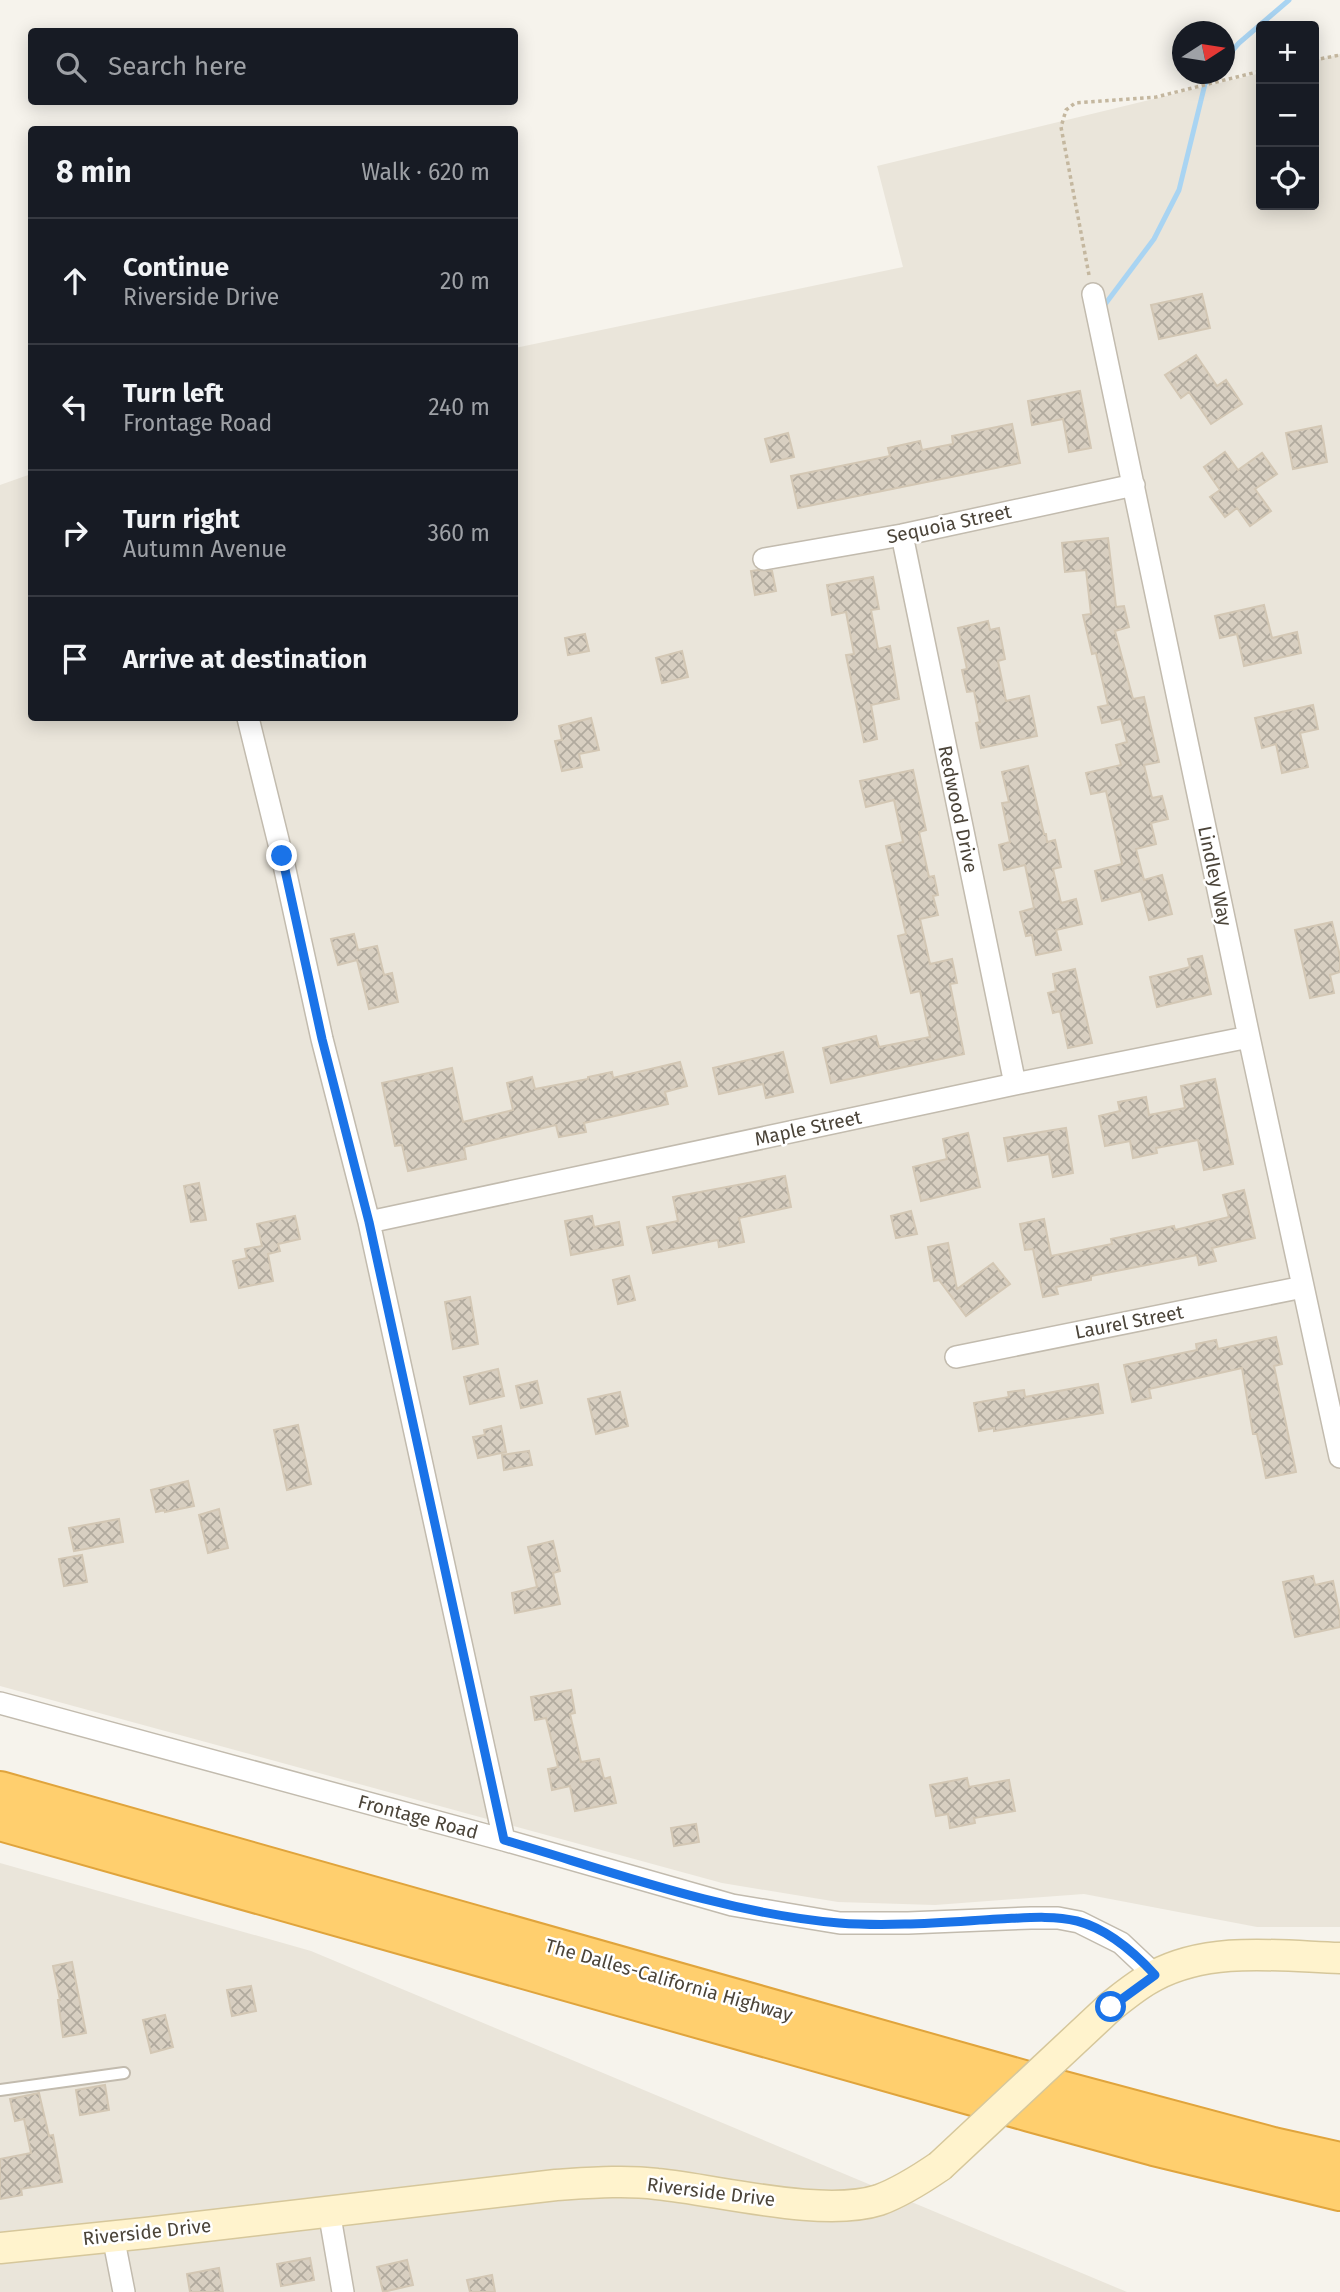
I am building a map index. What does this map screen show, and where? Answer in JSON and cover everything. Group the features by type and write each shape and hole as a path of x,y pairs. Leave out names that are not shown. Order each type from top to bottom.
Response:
{"highway":[{"name":"The Dalles-California Highway","path":"0,1791 1038,2085 1340,2162"},
{"name":"The Dalles-California Highway","path":"0,1821 1030,2112 1340,2192"}],"street":[{"name":"Lindley Way","path":"1093,294 1303,1287 1334,1401 1340,1457"},
{"name":"Sequoia Street","path":"764,559 902,535 1133,485"},
{"name":"Redwood Drive","path":"902,535 1014,1084"},
{"path":"249,721 282,856 322,1039 369,1222 504,1840"},
{"name":"Maple Street","path":"369,1222 1014,1084 1249,1037"},
{"name":"Laurel Street","path":"956,1357 1303,1287"},
{"name":"Frontage Road","path":"0,1703 504,1840 695,1895 787,1916 840,1923 1031,1918 1058,1918 1079,1922 1121,1943 1155,1975"},
{"name":"Riverside Drive","path":"0,2248 556,2185 605,2182 653,2183 804,2205 846,2205 878,2200 911,2185 940,2166 1111,2007 1155,1975 1209,1958 1340,1958"},
{"path":"329,2211 342,2292"},
{"path":"113,2236 124,2292"}],"lane":[{"path":"0,2090 124,2073"}],"path":[{"path":"1319,59 1340,55"},
{"path":"1093,294 1061,127 1066,110 1075,103 1156,97 1256,72"}],"shaded area":[{"path":"1340,54 1340,1927 1257,1927 1084,1894 935,1905 838,1902 722,1883 0,1686 0,485 28,475 28,721 518,721 518,347 903,267 877,166 1216,84 1235,84 1235,79 1256,74 1256,210 1319,210 1319,60"},
{"path":"0,1863 311,1951 1127,2292 0,2292"}],"building":[{"path":"1202,294 1210,328 1159,339 1151,305"},
{"path":"1196,355 1217,386 1226,380 1242,404 1211,424 1189,392 1181,398 1165,375"},
{"path":"1080,391 1091,448 1069,452 1063,419 1032,425 1028,401"},
{"path":"1012,424 1020,463 798,508 791,476 890,456 888,448 920,441 922,450 953,444 952,436"},
{"path":"1321,426 1327,462 1293,469 1286,433"},
{"path":"788,433 794,457 771,462 765,439"},
{"path":"1225,452 1238,470 1262,453 1277,474 1255,489 1271,511 1250,526 1237,508 1225,517 1210,497 1220,490 1204,467"},
{"path":"1108,538 1116,607 1124,606 1129,627 1115,631 1133,699 1144,697 1159,762 1144,765 1152,798 1162,796 1168,819 1151,823 1156,844 1136,849 1144,880 1162,875 1172,914 1149,920 1141,891 1102,901 1095,871 1122,864 1106,791 1091,794 1086,773 1121,765 1116,745 1127,742 1121,719 1102,723 1098,707 1108,705 1096,653 1092,654 1083,615 1091,614 1086,570 1065,572 1062,543"},
{"path":"751,571 772,571 776,591 755,595"},
{"path":"873,577 879,609 871,610 878,649 890,646 899,699 871,705 877,739 864,742 846,655 854,654 846,612 832,615 827,585"},
{"path":"1264,605 1272,638 1297,632 1301,653 1244,666 1237,634 1220,638 1215,616"},
{"path":"988,621 990,630 999,628 1005,659 998,661 1006,701 1029,696 1037,736 981,748 976,723 980,722 974,691 967,692 962,670 967,669 958,628"},
{"path":"585,634 589,651 568,655 565,638"},
{"path":"682,651 688,677 662,683 656,658"},
{"path":"1313,705 1318,729 1300,733 1308,767 1282,773 1276,744 1262,748 1255,718"},
{"path":"591,718 599,750 579,754 582,767 562,771 555,741 562,740 559,726"},
{"path":"1028,766 1044,834 1047,842 1055,840 1061,867 1053,869 1061,903 1076,899 1082,924 1056,930 1061,950 1036,955 1032,935 1026,936 1020,912 1034,908 1025,865 1004,870 999,845 1010,842 1002,803 1009,802 1002,772"},
{"path":"913,770 926,830 919,832 929,877 934,876 938,895 933,896 938,915 920,919 930,964 952,959 957,983 950,984 964,1054 831,1083 823,1048 876,1036 879,1047 930,1037 920,991 911,993 898,936 906,934 886,846 903,842 894,800 866,807 860,781"},
{"path":"1332,922 1340,956 1340,972 1330,975 1334,993 1310,998 1295,930"},
{"path":"354,934 358,950 377,946 384,975 392,973 398,1002 369,1009 357,960 338,965 331,939"},
{"path":"1202,956 1211,994 1157,1007 1150,977 1190,967 1188,959"},
{"path":"1075,969 1092,1043 1068,1048 1060,1011 1053,1013 1048,993 1056,991 1053,974"},
{"path":"783,1052 793,1092 766,1098 763,1084 719,1094 713,1068"},
{"path":"680,1062 687,1086 665,1092 668,1104 584,1123 586,1132 559,1137 556,1125 464,1147 466,1159 408,1171 402,1145 395,1146 382,1083 452,1068 463,1122 513,1110 507,1083 532,1077 535,1089 612,1072 613,1078"},
{"path":"1215,1079 1233,1164 1204,1170 1198,1140 1156,1148 1157,1153 1133,1158 1130,1141 1105,1146 1099,1116 1120,1111 1118,1102 1146,1097 1149,1115 1185,1108 1181,1086"},
{"path":"1066,1128 1073,1173 1053,1177 1049,1154 1008,1161 1004,1138"},
{"path":"968,1133 980,1187 921,1201 913,1167 947,1159 943,1139"},
{"path":"785,1176 791,1207 739,1218 744,1242 719,1247 718,1240 653,1253 647,1227 678,1221 673,1197"},
{"path":"199,1183 206,1220 191,1222 184,1186"},
{"path":"1244,1190 1255,1238 1212,1248 1216,1261 1199,1265 1197,1255 1091,1276 1091,1280 1056,1287 1058,1294 1043,1297 1033,1249 1025,1250 1020,1224 1044,1219 1051,1256 1112,1244 1111,1239 1174,1226 1175,1230 1229,1217 1223,1195"},
{"path":"911,1211 917,1234 896,1238 891,1216"},
{"path":"295,1216 300,1239 278,1244 280,1251 268,1254 273,1281 239,1288 233,1261 247,1258 245,1249 262,1246 257,1224"},
{"path":"592,1216 594,1227 619,1222 623,1245 571,1255 565,1221"},
{"path":"948,1243 957,1289 993,1263 1010,1284 966,1316 939,1280 934,1281 928,1247"},
{"path":"629,1276 635,1300 618,1304 613,1280"},
{"path":"470,1297 478,1344 453,1349 445,1302"},
{"path":"1276,1337 1282,1364 1274,1366 1296,1472 1266,1478 1257,1434 1253,1434 1242,1368 1149,1389 1151,1398 1132,1402 1124,1365 1197,1350 1196,1344 1216,1340 1218,1349"},
{"path":"498,1369 504,1396 470,1404 464,1377"},
{"path":"537,1381 542,1403 521,1408 516,1386"},
{"path":"1098,1384 1103,1413 994,1431 994,1428 979,1431 974,1403 1009,1397 1008,1392 1024,1390 1025,1397"},
{"path":"620,1392 628,1426 596,1434 588,1399"},
{"path":"298,1425 311,1484 287,1490 274,1430"},
{"path":"501,1426 506,1452 478,1458 473,1437 485,1435 484,1430"},
{"path":"529,1451 532,1465 504,1470 502,1455"},
{"path":"188,1481 194,1506 156,1512 151,1490"},
{"path":"219,1509 228,1548 208,1553 199,1515"},
{"path":"119,1519 123,1542 74,1551 69,1528"},
{"path":"553,1541 560,1571 553,1573 560,1604 515,1613 512,1593 537,1587 528,1547"},
{"path":"82,1555 87,1582 64,1586 59,1559"},
{"path":"1313,1576 1315,1585 1333,1581 1340,1627 1295,1637 1283,1582"},
{"path":"571,1690 575,1713 570,1714 581,1762 599,1759 604,1779 610,1777 616,1803 575,1811 570,1786 552,1790 548,1769 558,1767 546,1718 535,1720 531,1697"},
{"path":"967,1778 969,1787 1009,1780 1015,1811 974,1818 975,1823 950,1828 948,1814 936,1816 930,1785"},
{"path":"696,1824 699,1842 674,1846 671,1828"},
{"path":"72,1962 86,2033 63,2037 60,2000 53,1966"},
{"path":"251,1986 256,2011 232,2016 227,1990"},
{"path":"165,2015 173,2047 151,2053 143,2020"},
{"path":"105,2085 109,2110 80,2115 76,2090"},
{"path":"39,2093 49,2136 53,2135 62,2182 21,2189 22,2195 0,2199 0,2159 31,2153 24,2119 15,2121 10,2099"},
{"path":"310,2258 314,2280 281,2286 277,2264"},
{"path":"407,2260 413,2285 383,2292 377,2267"},
{"path":"219,2268 223,2292 190,2292 187,2274"},
{"path":"492,2275 495,2292 470,2292 467,2280"}],"waterway":[{"path":"1235,48 1289,0"},
{"path":"1103,307 1154,239 1179,190 1205,84"}],"route":[{"path":"282,856 322,1039 369,1222 504,1840 657,1885 787,1916 840,1923 1031,1918 1058,1918 1079,1922 1121,1943 1155,1975 1111,2007"}]}
